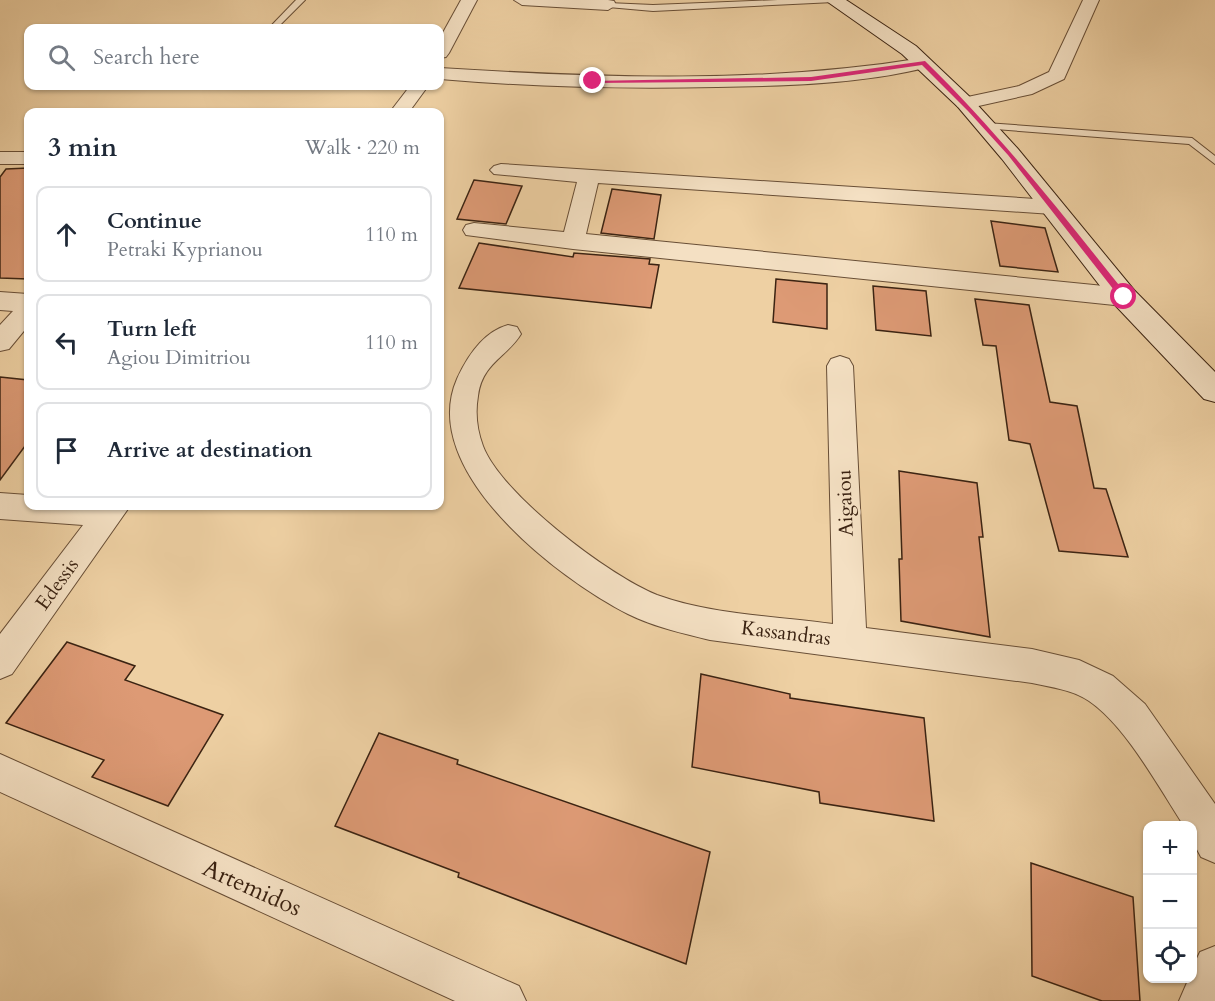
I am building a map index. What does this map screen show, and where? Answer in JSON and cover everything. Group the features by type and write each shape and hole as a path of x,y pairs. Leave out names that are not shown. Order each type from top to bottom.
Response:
{"main road":[{"path":"834,0 889,35 923,63 964,103 986,126 1124,297 1215,391"}],"street":[{"path":"444,46 469,0"},
{"path":"522,0 608,5"},
{"path":"964,103 1025,90 1058,75 1091,0"},
{"path":"444,74 546,80 748,82 838,76 923,63"},
{"path":"402,108 416,90"},
{"path":"0,158 24,158"},
{"path":"501,170 1052,207"},
{"path":"573,241 589,177"},
{"path":"474,230 1124,297"},
{"path":"0,302 24,303"},
{"path":"0,342 24,315"},
{"name":"Kassandras","path":"508,334 486,354 472,374 464,402 464,432 477,466 508,505 536,531 615,589 641,604 674,616 710,624 1032,666 1079,677 1101,688 1132,717 1203,820 1215,843"},
{"name":"Aigaiou","path":"840,366 850,641"},
{"path":"0,506 24,507"},
{"name":"Edessis","path":"0,662 111,510"},
{"name":"Artemidos","path":"0,774 504,1001"},
{"path":"1201,1001 1215,967"}],"lane":[{"path":"277,24 301,0"},
{"path":"608,5 653,8 834,0"},
{"path":"986,126 1192,141 1215,161"}],"building":[{"path":"24,168 24,279 0,278 0,177 6,169"},
{"path":"474,180 522,186 506,224 457,219"},
{"path":"612,189 661,195 654,239 601,233"},
{"path":"991,221 1045,228 1058,272 1000,266"},
{"path":"479,243 573,257 574,253 650,259 649,264 659,265 651,308 459,288"},
{"path":"776,279 827,284 827,329 773,322"},
{"path":"873,286 926,291 931,336 876,330"},
{"path":"975,299 1029,305 1050,402 1077,406 1094,488 1106,489 1128,557 1059,551 1030,444 1009,440 996,346 983,345"},
{"path":"0,377 24,380 24,447 0,480"},
{"path":"899,471 977,483 983,537 979,537 990,637 901,621 899,559 902,559"},
{"path":"67,642 135,666 125,680 223,715 168,806 92,777 104,760 6,723"},
{"path":"701,674 790,694 790,698 924,718 934,821 820,803 819,792 692,767"},
{"path":"379,733 458,760 457,764 710,852 686,964 458,877 459,873 335,826"},
{"path":"1031,863 1133,897 1140,1001 1102,1001 1032,976"}],"route":[{"path":"593,81 748,82 811,79 889,70 923,63 986,126 1124,297"}]}
